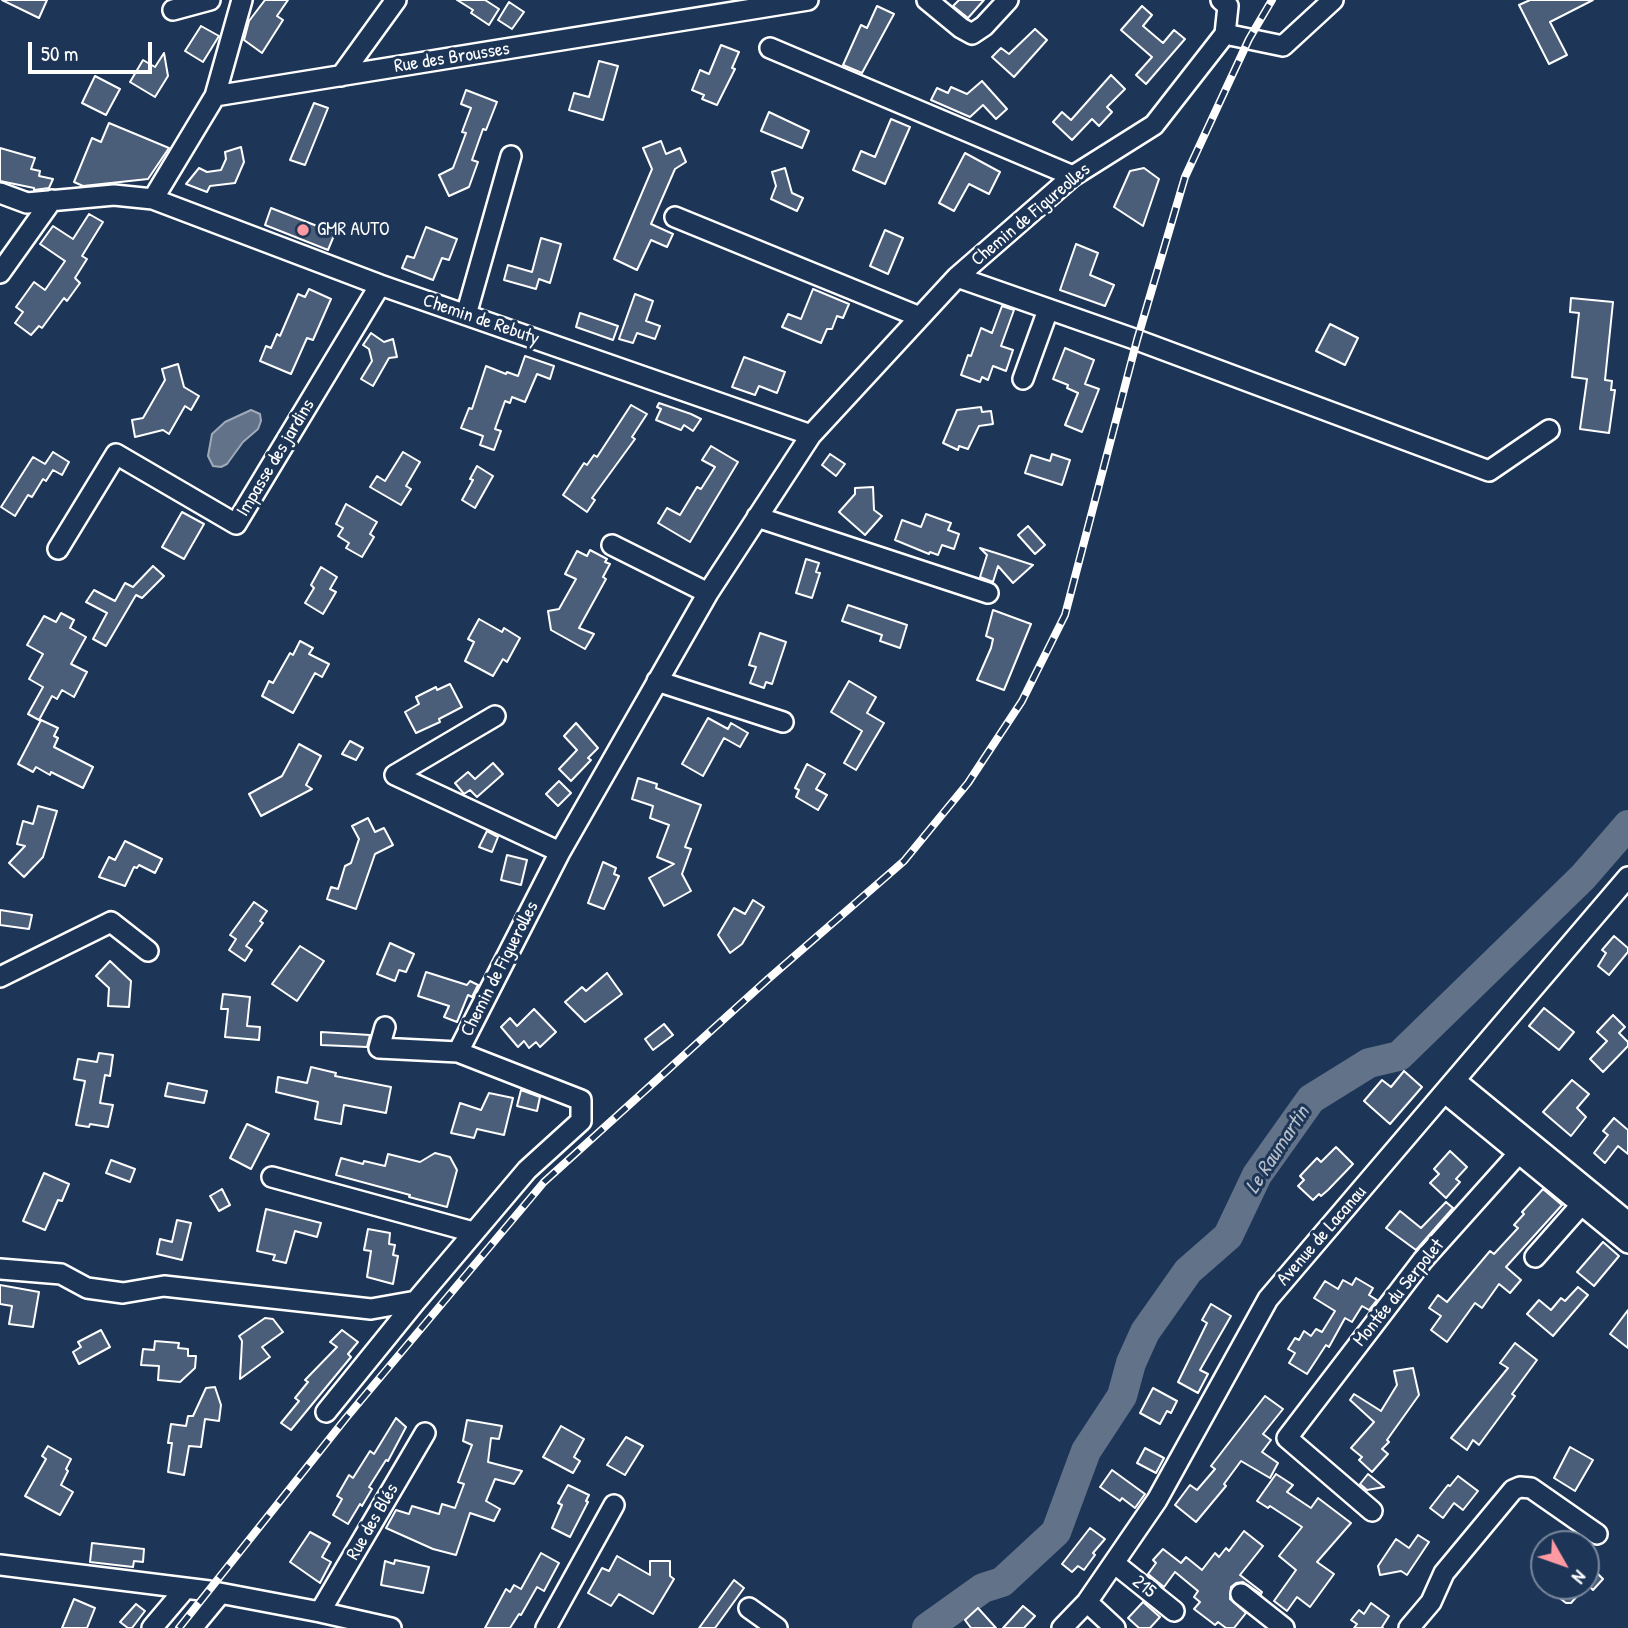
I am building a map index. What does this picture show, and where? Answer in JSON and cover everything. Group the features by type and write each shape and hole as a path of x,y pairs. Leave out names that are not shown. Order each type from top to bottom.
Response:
{"street":[{"path":"173,10 210,0"},
{"path":"0,193 27,203 114,195 153,199 215,96 240,6 218,0"},
{"path":"341,76 396,0"},
{"name":"Rue des Brousses","path":"215,96 808,0"},
{"path":"927,0 972,34 984,26 1008,0"},
{"path":"1221,0 1228,6 1225,34 1283,46 1333,0"},
{"name":"Chemin de Figureolles","path":"811,435 957,277 1073,176 1154,125 1225,34"},
{"path":"771,48 1073,176"},
{"path":"466,315 511,156"},
{"name":"Chemin de Rebuty","path":"153,199 380,285 811,435"},
{"path":"0,273 52,200"},
{"path":"676,216 920,317"},
{"path":"957,277 1137,340 1489,471 1549,430"},
{"name":"Impasse des jardins","path":"58,549 116,454 236,524 380,285"},
{"path":"1023,379 1048,310"},
{"name":"Chemin de Figuerolles","path":"326,1412 530,1166 580,1121 581,1100 458,1052 560,852 657,681 708,593 811,435"},
{"path":"757,517 988,593"},
{"path":"612,545 708,593"},
{"path":"657,681 783,722"},
{"path":"495,716 394,775 560,852"},
{"name":"Avenue de Lacanau","path":"1062,1628 1087,1602 1157,1500 1268,1299 1628,877"},
{"path":"0,977 111,922 148,951"},
{"path":"385,1027 379,1048 458,1052"},
{"path":"1450,1087 1518,1154 1628,1243"},
{"path":"1450,1087 1628,1222"},
{"name":"Montée du Serpolet","path":"1372,1511 1287,1438 1423,1260 1518,1154"},
{"path":"272,1177 473,1232"},
{"path":"1535,1257 1581,1205"},
{"path":"0,1269 61,1274 87,1288 123,1293 164,1286 371,1309 416,1301"},
{"name":"Rue des Blés","path":"320,1612 425,1433"},
{"path":"1409,1628 1436,1607 1444,1573 1513,1490 1531,1488 1591,1530"},
{"path":"546,1628 614,1505"},
{"name":"215","path":"1114,1563 1174,1611"},
{"path":"0,1565 220,1594 391,1628"},
{"path":"152,1628 185,1589"},
{"path":"192,1628 220,1594"},
{"path":"1241,1594 1284,1628"},
{"path":"1087,1602 1115,1628"},
{"path":"749,1608 777,1628"}],"water":[{"path":"251,410 260,414 258,429 243,442 227,464 221,467 213,466 208,456 212,434 225,422"}],"building":[{"path":"2,0 47,0 39,18"},
{"path":"265,0 288,0 277,16 283,20 262,53 244,40 249,21"},
{"path":"457,0 485,0 499,9 489,25"},
{"path":"959,0 984,0 968,18 953,6"},
{"path":"1530,0 1593,0 1550,22 1567,55 1549,64 1519,5"},
{"path":"509,2 524,12 512,29 498,20"},
{"path":"877,6 894,14 862,73 843,65 861,25 867,28"},
{"path":"1142,6 1152,15 1143,26 1163,43 1174,30 1185,39 1146,84 1136,75 1152,57 1121,30"},
{"path":"201,26 219,36 203,62 185,51"},
{"path":"1035,29 1047,40 1014,77 992,57 1001,48 1009,54"},
{"path":"721,45 739,52 732,68 735,69 717,105 702,99 704,95 692,90 700,70 709,74"},
{"path":"164,53 168,76 155,97 130,82 143,60 155,67"},
{"path":"599,61 618,66 603,120 569,110 574,93 589,97"},
{"path":"1111,75 1125,89 1107,107 1112,112 1099,126 1092,119 1072,140 1053,122 1062,112 1071,120"},
{"path":"95,76 120,89 106,115 82,103"},
{"path":"982,81 1007,109 996,119 983,105 970,117 931,100 937,88 948,93 951,87 967,94"},
{"path":"466,90 497,102 486,130 483,129 472,160 478,162 469,187 449,196 439,175 453,168 466,133 462,132 471,108 461,104"},
{"path":"314,103 328,108 305,165 290,160"},
{"path":"769,112 809,131 802,148 761,131"},
{"path":"891,119 910,127 885,184 853,170 861,151 875,157"},
{"path":"109,123 169,148 148,179 83,186 74,182 92,138 101,142"},
{"path":"661,141 666,154 680,148 686,162 675,169 651,224 673,234 667,247 651,240 637,270 614,259 652,169 643,148"},
{"path":"241,147 244,162 235,183 210,186 207,192 186,184 199,168 207,172 221,170 226,159 225,152"},
{"path":"0,148 35,158 31,169 40,171 39,176 53,179 49,188 34,190 0,181"},
{"path":"965,153 1000,172 989,194 969,184 954,211 939,203"},
{"path":"785,168 792,193 803,198 797,211 771,199 776,186 772,172"},
{"path":"1144,168 1159,179 1143,226 1114,207 1130,171"},
{"name":"GMR AUTO","path":"271,208 335,233 328,250 265,225"},
{"path":"89,214 103,222 82,256 87,259 75,278 80,283 67,301 64,298 42,328 39,326 31,335 15,323 23,312 16,307 34,282 45,290 65,261 40,244 53,226 73,239"},
{"path":"426,227 457,239 449,260 442,258 433,280 402,268 407,256 414,258"},
{"path":"885,230 903,238 888,274 870,266"},
{"path":"541,238 561,244 550,283 539,279 536,289 504,280 508,265 532,272"},
{"path":"1076,244 1098,253 1090,275 1114,285 1105,306 1060,290"},
{"path":"309,289 331,299 313,340 307,338 291,374 260,361 266,346 271,348 277,334 280,336 298,294 305,297"},
{"path":"813,289 849,304 843,318 837,316 832,329 827,329 821,343 782,327 788,314 801,319"},
{"path":"635,294 653,301 646,321 660,326 655,339 637,333 633,343 619,339"},
{"path":"1571,298 1613,302 1605,380 1612,381 1611,390 1615,390 1609,433 1580,429 1587,379 1572,377 1579,313 1570,312"},
{"path":"1002,306 1014,310 1001,346 1013,350 1006,371 993,366 988,380 982,377 980,382 961,375 981,328 992,333"},
{"path":"580,313 618,326 613,340 576,327"},
{"path":"1330,324 1358,338 1345,365 1316,351"},
{"path":"371,333 384,342 393,339 397,357 389,358 373,386 361,379 372,361 369,349 363,345"},
{"path":"1065,348 1094,360 1085,384 1099,389 1082,432 1065,425 1078,393 1053,379"},
{"path":"525,356 554,366 550,379 537,374 525,402 512,397 510,403 505,401 495,429 501,431 494,450 480,445 483,436 461,428 469,408 472,409 486,366 518,376"},
{"path":"744,357 785,372 777,393 759,386 755,395 732,387"},
{"path":"178,364 184,387 199,396 191,410 185,406 169,434 163,430 135,437 132,420 143,418 165,380 162,369"},
{"path":"659,403 701,419 693,431 684,425 681,430 656,420 661,409 657,407"},
{"path":"631,405 647,414 632,437 635,439 592,498 595,500 587,512 563,495 584,463 587,465 594,455 597,457"},
{"path":"981,407 982,412 991,411 993,424 979,426 968,449 959,446 958,450 943,443 957,410"},
{"path":"711,446 738,462 690,542 658,523 667,508 680,515 697,487 701,489 715,467 702,460"},
{"path":"53,452 69,462 62,475 53,470 46,481 43,479 32,497 28,495 15,516 1,507 33,457 45,464"},
{"path":"403,452 420,462 406,486 411,489 401,505 370,487 377,476 385,481"},
{"path":"830,454 845,464 836,476 822,465"},
{"path":"1052,454 1070,460 1062,485 1025,473 1031,455 1050,461"},
{"path":"477,466 493,476 475,508 462,500"},
{"path":"873,487 874,510 882,516 865,535 839,512 855,494 855,488"},
{"path":"346,504 377,522 370,534 374,537 362,557 346,548 349,543 338,536 343,528 336,524"},
{"path":"182,512 204,524 184,559 162,547"},
{"path":"926,514 951,523 948,530 959,534 954,549 942,545 938,555 929,554 895,540 902,520 921,527"},
{"path":"1028,526 1045,545 1035,554 1018,535"},
{"path":"980,548 1033,565 1013,583 998,566 993,582 980,577 987,555"},
{"path":"590,550 607,559 605,562 610,564 603,577 606,579 579,628 594,634 585,649 551,630 548,611 559,609 576,579 565,574 577,551 587,556"},
{"path":"806,559 819,563 816,572 820,573 812,598 796,593"},
{"path":"153,566 164,576 142,598 136,595 106,646 93,639 107,613 86,602 94,590 115,601 125,583 133,587"},
{"path":"321,567 337,577 330,589 336,592 323,614 305,603 314,588 311,585"},
{"path":"848,605 907,625 900,648 880,641 882,635 842,621"},
{"path":"993,610 1031,624 1004,690 977,680 991,648 993,639 986,636"},
{"path":"61,613 74,620 70,628 86,637 71,664 87,672 74,697 62,690 57,699 52,696 39,720 28,714 43,687 29,679 43,654 27,645 44,616 56,622"},
{"path":"479,619 502,632 504,628 520,638 507,662 503,659 493,676 465,661 474,642 468,639"},
{"path":"760,633 786,642 772,684 766,682 764,688 750,683 756,667 749,665"},
{"path":"300,641 313,648 309,654 329,664 322,677 315,673 293,713 262,696 269,681 273,683"},
{"path":"849,681 876,697 867,713 884,723 856,770 844,763 862,731 831,712"},
{"path":"450,684 462,707 439,719 440,722 416,733 405,712 419,704 416,697 436,687 437,690"},
{"path":"708,718 728,729 731,723 748,733 740,747 724,738 703,776 682,764"},
{"path":"41,720 58,728 54,736 58,738 54,747 93,767 83,788 51,772 50,775 36,767 33,772 18,764"},
{"path":"576,723 598,748 588,758 591,760 571,781 559,769 577,750 564,736"},
{"path":"350,741 363,748 356,760 342,754"},
{"path":"299,744 321,756 306,785 312,789 261,816 249,794 282,776"},
{"path":"493,763 503,774 477,797 470,790 464,794 455,783 468,772 475,779"},
{"path":"807,764 825,774 816,789 827,795 818,810 796,797 799,790 795,788"},
{"path":"638,778 657,784 656,788 701,805 685,847 691,849 682,874 691,891 664,906 649,878 674,864 657,857 669,825 650,818 653,806 632,799"},
{"path":"559,781 571,793 558,806 546,794"},
{"path":"38,806 57,811 43,857 24,877 9,863 25,846 17,844 23,821 33,824"},
{"path":"368,818 375,832 384,828 393,845 375,854 356,909 327,899 331,887 338,889 345,866 351,863 359,839 352,826"},
{"path":"487,831 498,837 492,852 479,847"},
{"path":"125,841 162,859 155,873 139,865 134,867 125,886 99,877 109,857 115,860"},
{"path":"507,855 527,860 521,885 501,880"},
{"path":"603,862 616,868 614,874 619,876 604,909 588,903"},
{"path":"753,900 764,907 742,944 730,953 718,935 734,908 745,914"},
{"path":"254,902 267,911 260,921 263,923 246,946 252,950 245,961 229,950 236,939 230,935"},
{"path":"0,910 32,915 29,929 0,925"},
{"path":"1614,936 1628,948 1628,952 1609,975 1598,966 1606,953 1602,950"},
{"path":"390,943 414,954 406,972 399,970 395,981 377,974"},
{"path":"300,946 324,961 297,1001 272,984"},
{"path":"110,961 131,981 129,1007 108,1006 109,988 96,976"},
{"path":"426,972 467,985 470,981 478,985 472,997 468,995 457,1022 444,1017 449,1006 418,996"},
{"path":"607,973 622,994 585,1022 565,1002 582,987 586,991"},
{"path":"223,994 250,997 247,1026 260,1027 259,1040 225,1037 228,1009 221,1009"},
{"path":"1544,1008 1574,1032 1559,1050 1529,1026"},
{"path":"534,1009 556,1032 540,1047 536,1042 529,1048 524,1041 518,1047 501,1027 510,1018 517,1026"},
{"path":"1613,1015 1625,1027 1619,1033 1628,1042 1628,1046 1603,1072 1590,1059 1607,1041 1597,1032"},
{"path":"664,1024 673,1035 653,1050 645,1039"},
{"path":"321,1032 370,1035 367,1047 321,1045"},
{"path":"99,1053 113,1055 110,1076 105,1075 100,1103 113,1105 108,1127 76,1125 85,1081 74,1079 78,1059 97,1062"},
{"path":"311,1067 336,1073 335,1076 391,1087 386,1113 344,1105 341,1124 315,1119 318,1102 276,1092 278,1077 307,1083"},
{"path":"1404,1071 1422,1087 1390,1124 1364,1101 1382,1080 1391,1087"},
{"path":"1572,1080 1589,1094 1577,1108 1586,1117 1571,1136 1543,1112"},
{"path":"168,1083 207,1091 204,1103 165,1096"},
{"path":"521,1090 540,1097 537,1111 517,1106"},
{"path":"489,1093 513,1098 504,1135 477,1129 474,1138 451,1133 460,1103 481,1110"},
{"path":"1614,1118 1628,1130 1628,1154 1618,1146 1605,1163 1594,1153 1608,1135 1603,1131"},
{"path":"247,1124 269,1134 251,1169 230,1158"},
{"path":"1336,1147 1353,1164 1328,1190 1313,1200 1298,1186 1304,1180 1300,1176 1317,1158 1321,1162"},
{"path":"1450,1151 1467,1167 1456,1179 1460,1182 1446,1198 1430,1183 1439,1174 1434,1169"},
{"path":"435,1153 450,1157 457,1170 447,1207 336,1175 341,1158 385,1166 388,1154 420,1162"},
{"path":"111,1160 135,1169 130,1182 106,1173"},
{"path":"44,1173 69,1184 62,1201 58,1200 45,1230 23,1221"},
{"path":"222,1189 230,1205 219,1211 210,1196"},
{"path":"1543,1189 1562,1205 1506,1267 1521,1280 1510,1293 1499,1284 1482,1308 1475,1303 1447,1342 1431,1330 1441,1316 1429,1308 1438,1295 1447,1302 1490,1251 1494,1254 1518,1228 1514,1225 1524,1214 1522,1212"},
{"path":"1446,1202 1453,1208 1416,1250 1386,1228 1400,1211 1421,1228"},
{"path":"266,1209 321,1223 317,1237 295,1231 286,1263 273,1260 275,1255 257,1251"},
{"path":"177,1220 191,1223 182,1260 157,1254 160,1239 172,1242"},
{"path":"368,1229 390,1233 389,1244 395,1245 393,1255 398,1256 393,1284 367,1277 371,1251 364,1250"},
{"path":"1603,1242 1619,1256 1594,1286 1577,1272"},
{"path":"1356,1278 1373,1288 1369,1295 1377,1300 1369,1310 1362,1306 1352,1322 1345,1318 1329,1347 1326,1345 1307,1374 1289,1363 1295,1353 1288,1349 1295,1338 1299,1340 1304,1331 1311,1336 1316,1329 1322,1332 1335,1311 1314,1298 1325,1281 1338,1289 1343,1280 1352,1285"},
{"path":"0,1285 39,1292 33,1327 9,1324 12,1306 0,1304"},
{"path":"1578,1287 1588,1295 1553,1336 1527,1314 1539,1300 1551,1310 1561,1298 1565,1301"},
{"path":"1211,1304 1231,1316 1200,1370 1208,1374 1198,1393 1178,1382 1207,1323 1202,1320"},
{"path":"1628,1310 1628,1348 1610,1334"},
{"path":"265,1318 273,1319 283,1332 262,1347 270,1357 240,1379 242,1341 239,1336"},
{"path":"101,1330 110,1347 79,1364 73,1352 81,1347 78,1342"},
{"path":"342,1330 358,1342 348,1354 351,1357 291,1430 281,1423 299,1401 295,1398 308,1382 305,1380 337,1347 330,1342"},
{"path":"155,1341 179,1343 178,1348 188,1349 188,1356 196,1356 195,1368 180,1382 158,1380 159,1366 141,1365 143,1349 154,1350"},
{"path":"1515,1343 1537,1360 1512,1394 1515,1396 1479,1445 1473,1440 1467,1450 1451,1438 1508,1368 1500,1363"},
{"path":"1413,1368 1419,1395 1382,1449 1388,1454 1372,1472 1359,1460 1362,1457 1351,1448 1374,1422 1350,1400 1354,1394 1381,1411 1397,1385 1394,1371"},
{"path":"215,1387 221,1405 219,1421 205,1419 201,1447 189,1446 184,1475 168,1472 172,1443 168,1443 171,1424 186,1426 188,1416 193,1416 206,1388"},
{"path":"1153,1388 1177,1401 1171,1413 1167,1411 1160,1424 1140,1413"},
{"path":"1265,1396 1283,1409 1263,1434 1271,1440 1262,1452 1278,1463 1270,1478 1241,1461 1224,1484 1226,1486 1196,1522 1175,1505 1190,1485 1197,1490 1215,1469 1211,1466"},
{"path":"396,1418 406,1427 388,1461 386,1460 369,1487 372,1489 362,1506 360,1504 348,1524 333,1515 342,1499 337,1496 349,1475 353,1478 370,1451 374,1454"},
{"path":"467,1420 502,1426 499,1439 491,1438 488,1462 522,1471 514,1484 495,1479 486,1501 500,1509 494,1521 470,1513 456,1555 433,1549 386,1528 396,1510 409,1514 412,1506 439,1514 442,1504 455,1508 464,1484 458,1482 472,1445 463,1441"},
{"path":"561,1426 584,1439 574,1457 580,1461 573,1473 543,1457"},
{"path":"626,1437 643,1446 625,1475 607,1465"},
{"path":"48,1446 71,1459 61,1485 73,1492 60,1515 25,1496 46,1459 42,1456"},
{"path":"1570,1447 1593,1460 1575,1491 1554,1478"},
{"path":"1145,1448 1164,1458 1156,1473 1137,1463"},
{"path":"1112,1470 1145,1494 1135,1508 1100,1487"},
{"path":"1276,1474 1293,1485 1287,1492 1311,1508 1318,1498 1351,1523 1317,1562 1334,1574 1310,1607 1297,1597 1287,1611 1274,1601 1296,1570 1279,1556 1302,1527 1270,1506 1268,1508 1257,1501"},
{"path":"1368,1474 1384,1487 1367,1490 1360,1484"},
{"path":"1458,1476 1478,1491 1463,1510 1454,1503 1443,1518 1430,1508"},
{"path":"568,1485 589,1495 570,1537 552,1528 562,1505 558,1503"},
{"path":"1090,1528 1105,1539 1084,1570 1078,1566 1072,1572 1062,1564"},
{"path":"1244,1531 1263,1546 1240,1575 1262,1592 1261,1594 1243,1582 1231,1587 1230,1599 1246,1613 1234,1628 1226,1628 1218,1622 1215,1625 1194,1609 1200,1602 1194,1597 1198,1591 1175,1572 1164,1587 1148,1574 1156,1563 1153,1560 1163,1549 1181,1563 1186,1557 1202,1570 1215,1553 1219,1557 1226,1548 1229,1551"},
{"path":"310,1532 330,1543 322,1557 331,1562 320,1583 290,1562"},
{"path":"1418,1535 1429,1542 1407,1575 1401,1571 1380,1575 1378,1566 1396,1539 1409,1548"},
{"path":"92,1543 144,1549 143,1562 134,1561 133,1567 90,1562"},
{"path":"541,1553 559,1563 544,1591 537,1587 510,1628 485,1628 506,1589 510,1592 514,1585 521,1589"},
{"path":"617,1556 650,1575 650,1561 670,1561 670,1576 674,1579 653,1614 619,1594 611,1606 588,1593 602,1568 609,1571"},
{"path":"395,1560 429,1567 423,1593 381,1585 385,1561 394,1564"},
{"path":"734,1580 744,1588 715,1628 699,1628"},
{"path":"74,1599 95,1608 87,1628 62,1628"},
{"path":"1143,1602 1160,1617 1150,1628 1139,1628 1128,1618"},
{"path":"1371,1603 1389,1616 1383,1628 1354,1628 1357,1624 1351,1620 1359,1610 1364,1614"},
{"path":"136,1604 145,1611 132,1628 128,1628 120,1622"},
{"path":"1023,1606 1035,1616 1024,1628 1003,1628"},
{"path":"978,1608 996,1628 971,1628 965,1620"}],"waterway":[{"name":"Le Raumartin","path":"927,1628 983,1588 1002,1582 1056,1532 1086,1451 1122,1396 1131,1363 1145,1332 1188,1271 1228,1236 1257,1175 1311,1099 1369,1063 1399,1056 1583,877 1628,825"}],"railway":[{"path":"179,1628 346,1418 544,1182 767,980 904,861 968,783 1022,701 1065,615 1137,340 1185,177 1249,39 1272,0"}],"place":[{"name":"GMR AUTO","path":"303,230"}]}
